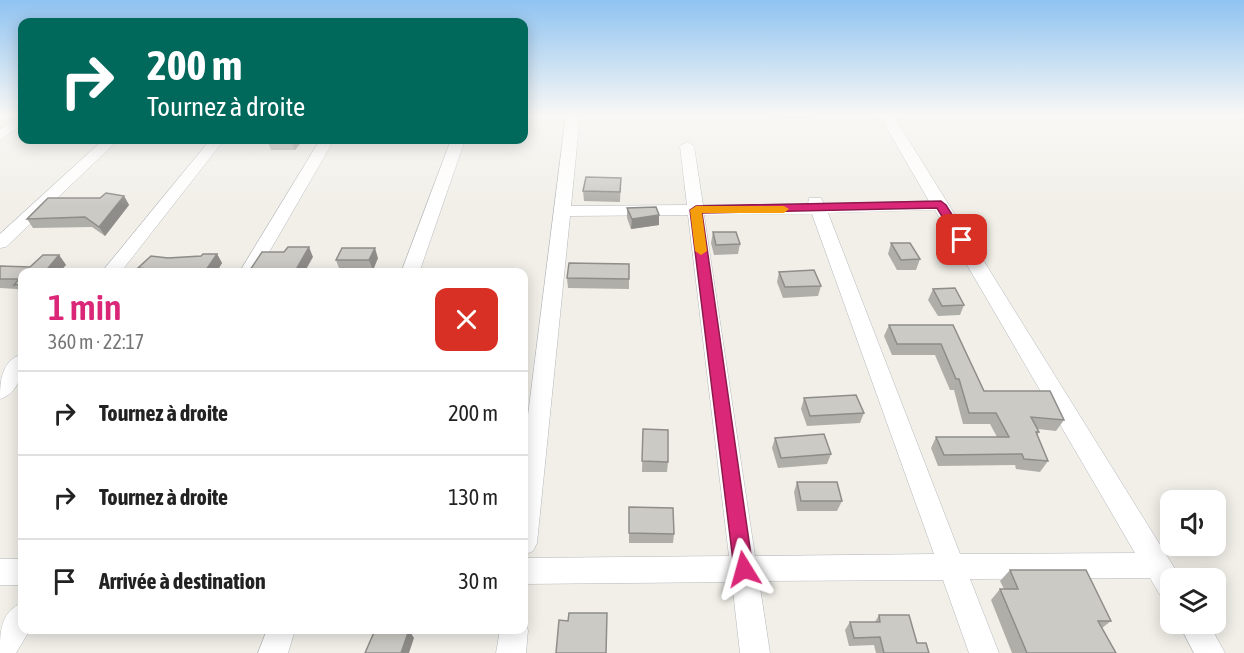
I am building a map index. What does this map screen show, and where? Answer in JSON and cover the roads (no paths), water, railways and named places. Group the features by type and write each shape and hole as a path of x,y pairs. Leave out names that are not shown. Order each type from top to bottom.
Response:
{"street":[{"path":"0,243 105,145"},
{"path":"114,268 213,145"},
{"path":"251,268 324,145"},
{"path":"412,268 456,145"},
{"path":"528,508 570,145"},
{"path":"905,145 1160,569"},
{"path":"687,146 755,653"},
{"path":"562,211 696,210 816,205 941,205"},
{"path":"816,205 984,653"},
{"path":"0,391 18,367"},
{"path":"528,571 952,567 1160,576"},
{"path":"0,572 18,572"},
{"path":"0,652 18,623"},
{"path":"273,653 280,634"},
{"path":"511,653 513,634"},
{"path":"1199,634 1210,653"}]}
